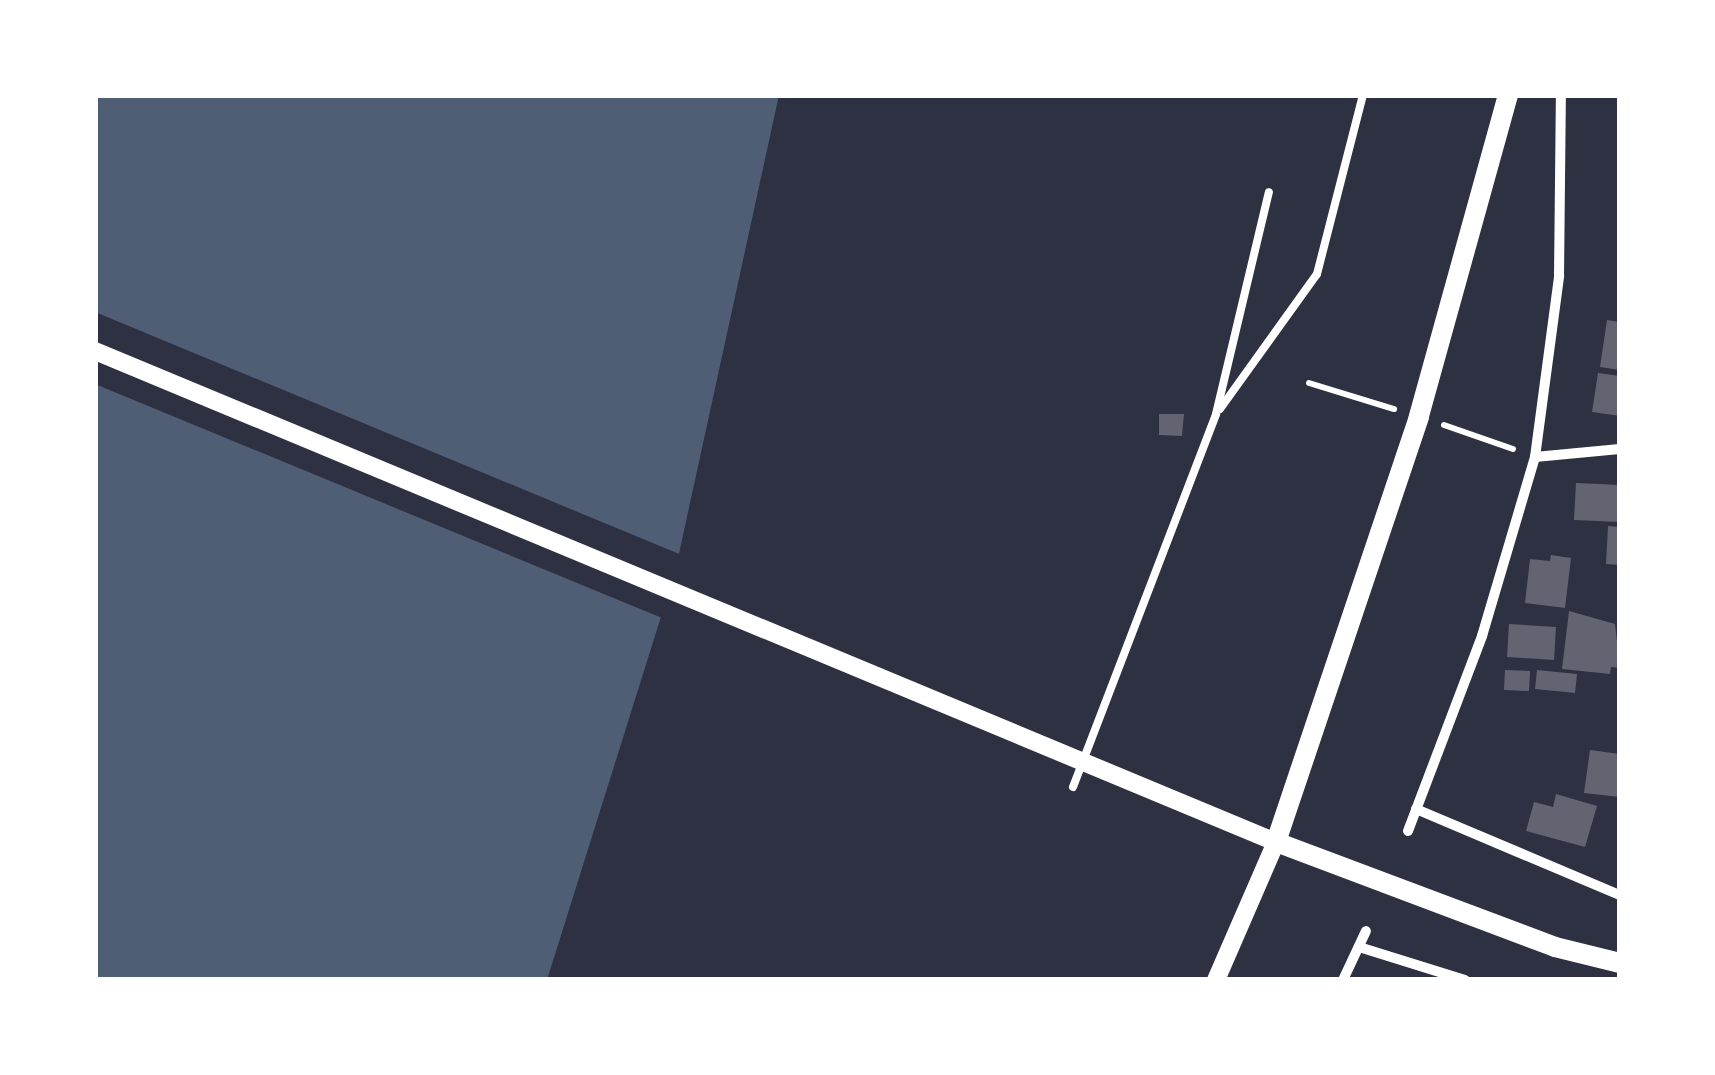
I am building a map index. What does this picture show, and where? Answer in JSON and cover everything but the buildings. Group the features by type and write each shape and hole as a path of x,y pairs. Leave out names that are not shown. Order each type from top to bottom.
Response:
{"main road":[{"path":"1508,95 1419,416 1276,842 1555,947 1620,964"}],"street":[{"path":"1408,831 1482,636 1535,457 1559,276 1561,95"},
{"path":"95,351 1276,842 1216,980"},
{"path":"1535,457 1620,449"},
{"path":"1416,809 1620,894"},
{"path":"1343,980 1366,931"},
{"path":"1359,946 1465,980"}],"lane":[{"path":"1216,414 1317,274 1363,95"},
{"path":"1073,787 1216,414 1270,192"}],"path":[{"path":"1310,383 1535,457"}],"water":[{"path":"95,95 779,95 675,572 547,980 95,980"}],"pier":[{"path":"95,312 684,556 667,620 95,384"}]}
